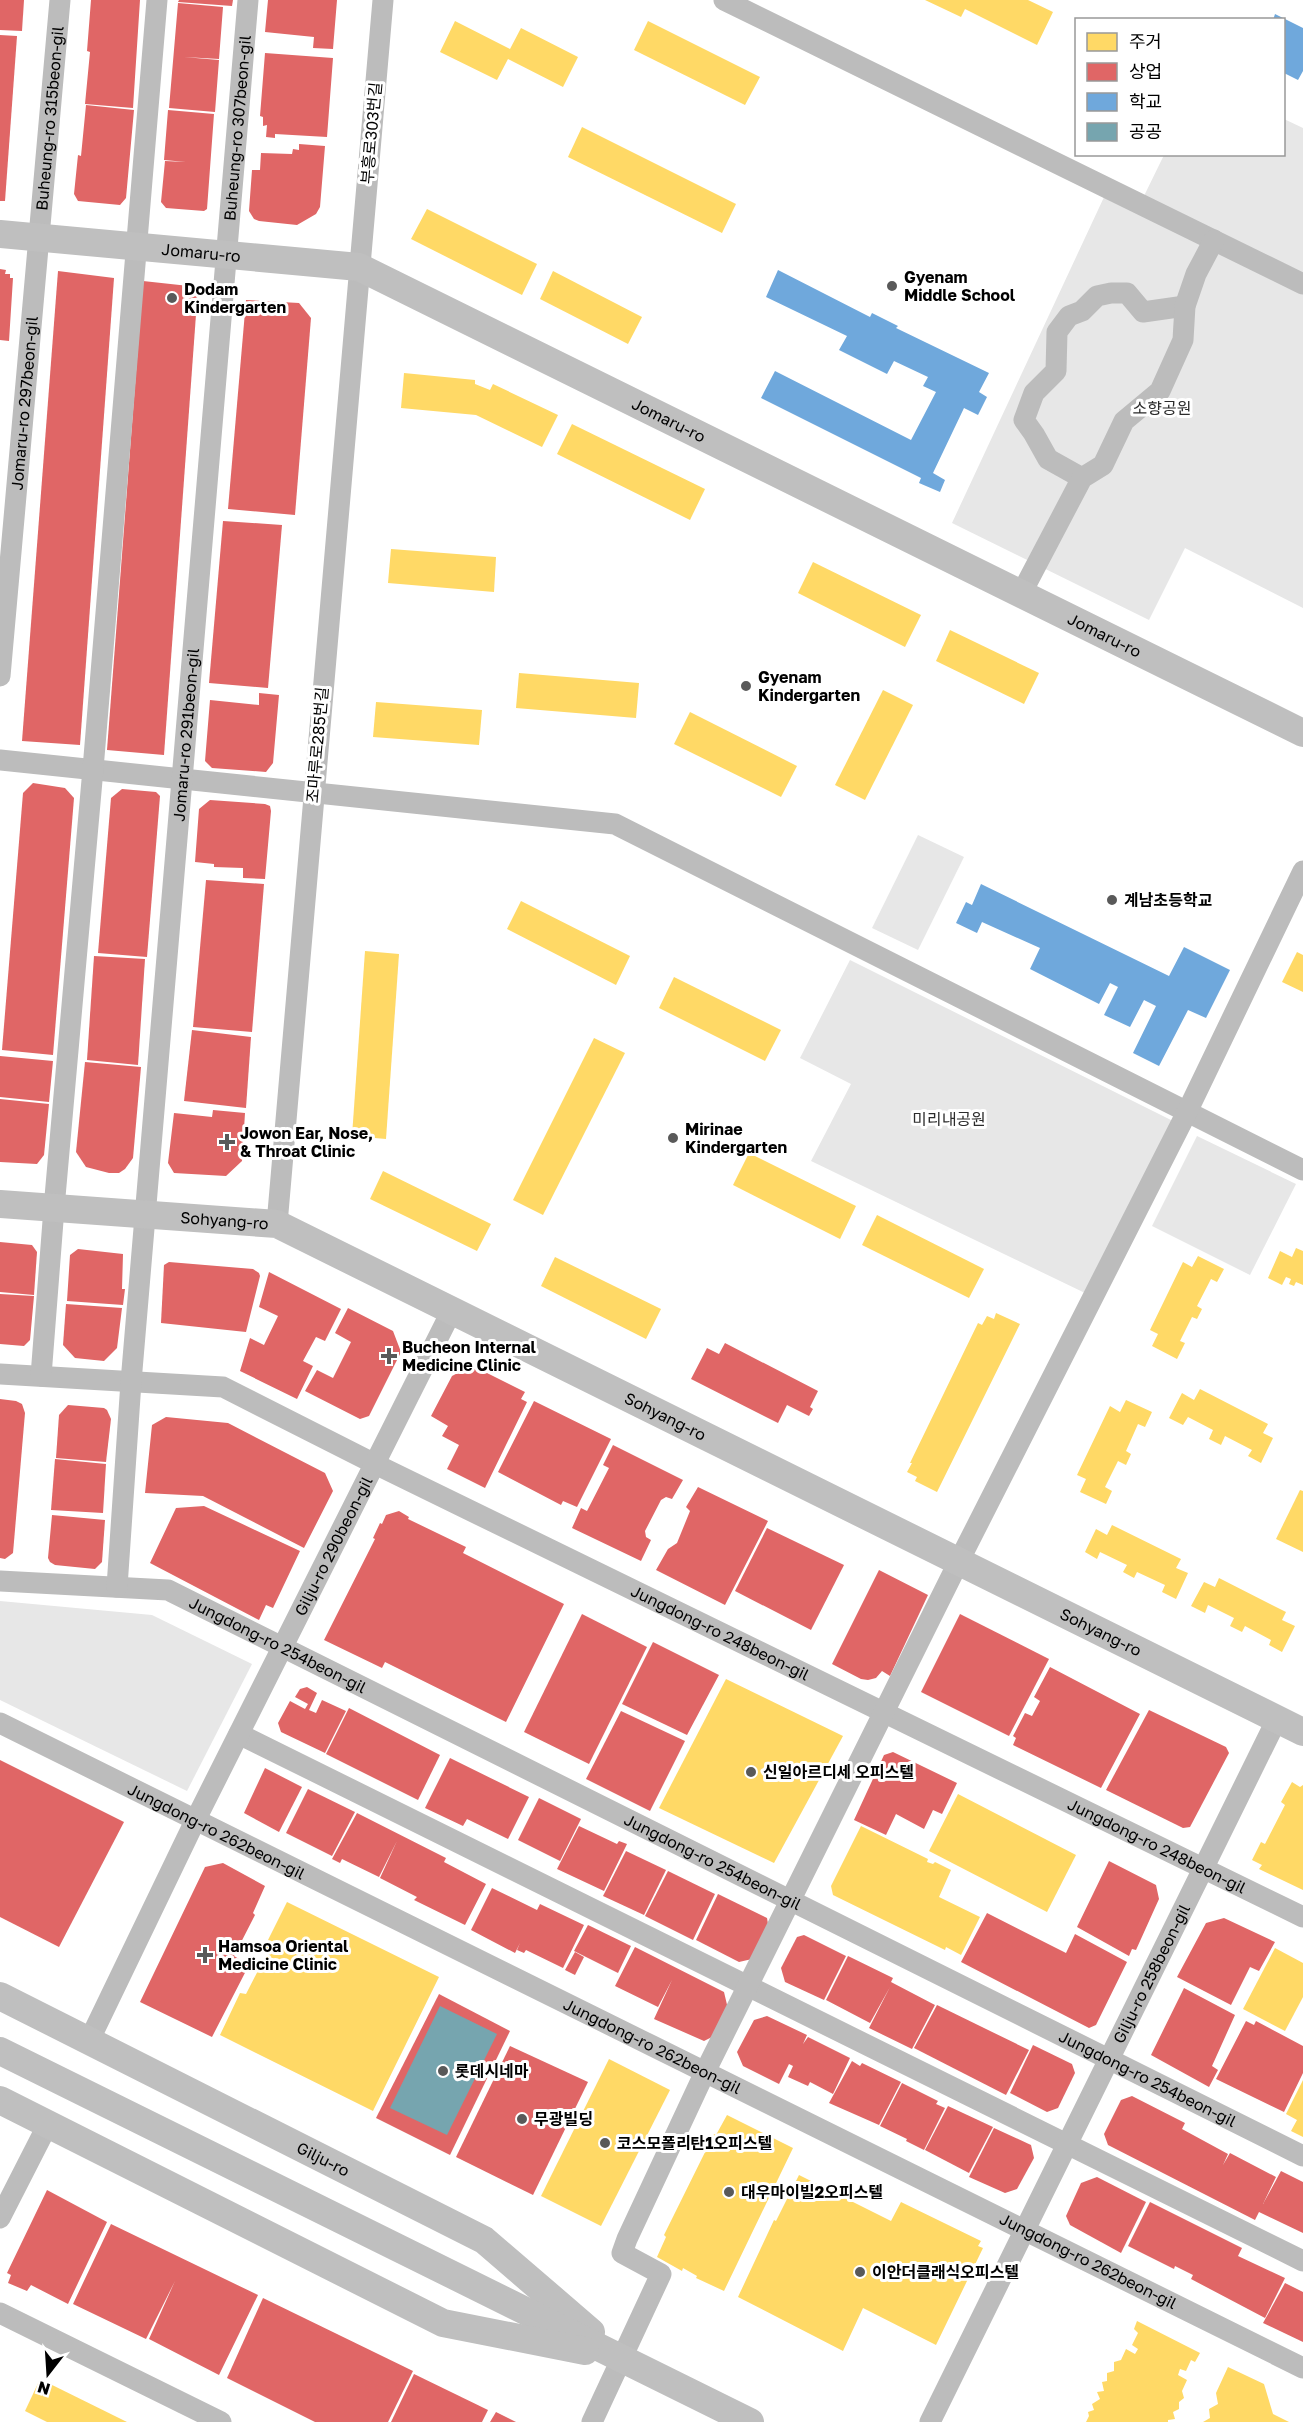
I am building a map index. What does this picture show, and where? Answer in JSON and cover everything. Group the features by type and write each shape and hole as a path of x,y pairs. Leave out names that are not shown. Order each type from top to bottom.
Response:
{"street":[{"name":"Buheung-ro 315beon-gil","path":"39,237 60,0"},
{"path":"41,1376 157,0"},
{"name":"Buheung-ro 307beon-gil","path":"226,255 248,0"},
{"name":"부흥로303번길","path":"359,267 383,0"},
{"path":"724,0 1303,284"},
{"name":"Jomaru-ro","path":"0,234 359,267 1303,733"},
{"name":"Jomaru-ro 297beon-gil","path":"0,676 39,237"},
{"path":"1022,594 1082,478 1103,465 1124,421 1160,391 1183,340 1185,306 1197,274 1214,240"},
{"name":"Jomaru-ro 291beon-gil","path":"146,1215 226,255"},
{"name":"조마루로285번길","path":"277,1224 359,267"},
{"path":"1082,478 1048,459 1024,420 1034,393 1056,371 1057,332 1069,316 1082,311 1097,296 1111,292 1127,293 1143,312 1185,306"},
{"path":"0,760 615,824 1303,1170"},
{"path":"592,2422 661,2274 622,2253 705,2072 959,1561 1187,1112 1303,871"},
{"name":"Sohyang-ro","path":"0,1204 277,1224 1303,1732"},
{"path":"117,1587 131,1382 146,1215"},
{"name":"Gilju-ro 290beon-gil","path":"89,2041 195,1821 452,1310"},
{"name":"Jungdong-ro 248beon-gil","path":"0,1374 223,1387 375,1464 1303,1917"},
{"name":"Jungdong-ro 254beon-gil","path":"0,1581 168,1590 1303,2156"},
{"name":"Gilju-ro 258beon-gil","path":"930,2422 1277,1719"},
{"name":"Jungdong-ro 262beon-gil","path":"0,1723 1303,2368"},
{"path":"239,1734 1303,2262"},
{"name":"Gilju-ro","path":"0,1996 484,2240 622,2359"},
{"name":"Gilju-ro","path":"0,2051 750,2422"},
{"name":"Gilju-ro","path":"0,2100 443,2322 622,2359"},
{"path":"0,2218 48,2124"},
{"path":"0,2313 221,2422"}],"green space":[{"path":"1285,119 1303,128 1303,277 1143,198 1164,156 1285,156"},
{"name":"소향공원","path":"1105,195 1303,293 1303,608 1185,548 1149,620 952,523"},
{"path":"918,835 964,857 918,950 872,928"},
{"name":"미리내공원","path":"850,960 1173,1121 1085,1293 811,1161 851,1084 800,1058"},
{"path":"1197,1136 1296,1184 1250,1275 1152,1226"},
{"path":"0,1601 152,1615 252,1664 187,1791 0,1700"}],"building: 주거":[{"path":"925,0 1028,0 1053,12 1037,45 965,9 961,17"},
{"path":"455,21 510,49 521,28 578,57 563,87 508,59 497,80 440,52"},
{"path":"648,21 760,77 745,105 634,50"},
{"path":"582,127 736,204 722,233 568,157"},
{"path":"427,209 537,264 522,295 411,239"},
{"path":"553,271 642,317 628,344 540,299"},
{"path":"404,373 475,380 475,384 490,390 493,384 558,415 542,447 476,415 401,408"},
{"path":"572,424 705,489 690,520 557,454"},
{"path":"391,549 496,557 494,592 388,583"},
{"path":"813,562 921,615 905,647 798,593"},
{"path":"950,630 1039,673 1024,704 936,661"},
{"path":"519,673 639,683 636,718 516,708"},
{"path":"883,690 913,705 865,800 835,785"},
{"path":"376,702 482,710 479,745 373,737"},
{"path":"690,712 797,766 781,797 674,744"},
{"path":"521,901 630,956 616,985 507,929"},
{"path":"365,951 399,954 386,1139 352,1136"},
{"path":"1297,952 1303,955 1303,992 1282,982"},
{"path":"674,977 781,1030 765,1061 659,1008"},
{"path":"594,1038 625,1053 543,1215 513,1200"},
{"path":"749,1153 856,1206 840,1239 733,1185"},
{"path":"383,1171 491,1224 477,1251 370,1199"},
{"path":"877,1215 984,1269 969,1298 862,1245"},
{"path":"1296,1248 1303,1251 1303,1285 1296,1282 1294,1286 1289,1284 1291,1279 1286,1277 1282,1285 1268,1278 1280,1251 1292,1257"},
{"path":"1198,1256 1224,1269 1217,1282 1211,1279 1197,1306 1202,1309 1197,1319 1192,1317 1180,1341 1185,1343 1177,1359 1152,1346 1158,1334 1150,1330 1183,1262 1192,1267"},
{"path":"555,1257 661,1309 646,1339 541,1286"},
{"path":"996,1313 1020,1324 937,1492 915,1481 917,1477 907,1472 978,1323 982,1325 987,1316 994,1319"},
{"path":"1200,1389 1268,1424 1263,1433 1273,1438 1261,1463 1248,1456 1252,1450 1225,1436 1221,1445 1209,1439 1213,1430 1188,1417 1183,1425 1169,1418 1182,1393 1194,1400"},
{"path":"1126,1400 1152,1412 1145,1427 1138,1424 1126,1451 1131,1454 1126,1465 1118,1461 1105,1487 1112,1491 1106,1504 1080,1492 1086,1479 1077,1475 1110,1406 1120,1412"},
{"path":"1300,1490 1303,1491 1303,1552 1276,1539"},
{"path":"1112,1525 1181,1559 1176,1568 1188,1573 1176,1599 1162,1592 1165,1585 1137,1572 1134,1578 1123,1572 1127,1565 1100,1552 1097,1559 1085,1552 1096,1529 1107,1535"},
{"path":"1219,1578 1286,1612 1282,1620 1295,1626 1282,1652 1269,1645 1271,1640 1245,1626 1242,1632 1230,1626 1234,1618 1208,1605 1205,1613 1191,1606 1204,1582 1215,1587"},
{"name":"신일아르디세 오피스텔","path":"726,1679 843,1736 774,1863 659,1808"},
{"path":"1292,1782 1300,1787 1303,1785 1303,1890 1259,1869 1262,1865 1252,1860 1261,1842 1265,1844 1285,1805 1281,1802"},
{"path":"958,1794 1076,1855 1047,1912 929,1851"},
{"path":"861,1826 928,1859 927,1862 933,1864 935,1862 951,1870 939,1897 980,1917 961,1955 946,1947 945,1950 833,1895 831,1886"},
{"path":"287,1902 439,1977 373,2111 220,2035 240,1993 246,1994 267,1953 263,1950"},
{"path":"1275,1948 1303,1963 1303,1997 1285,2031 1243,2009"},
{"name":"코스모폴리탄1오피스텔","path":"609,2059 670,2090 601,2226 541,2196"},
{"path":"1303,2080 1303,2137 1291,2131 1297,2120 1286,2114"},
{"name":"대우마이빌2오피스텔","path":"727,2115 793,2148 724,2291 696,2278 697,2276 683,2268 682,2271 657,2257 666,2237 664,2235 714,2134 716,2135"},
{"name":"이안더클래식오피스텔","path":"799,2175 891,2221 901,2202 981,2241 978,2246 983,2248 936,2345 863,2308 843,2351 738,2297 774,2220 776,2221"},
{"path":"1137,2321 1200,2353 1195,2362 1191,2360 1186,2371 1180,2369 1178,2375 1187,2380 1182,2391 1184,2398 1179,2402 1179,2409 1173,2412 1175,2419 1168,2420 1168,2422 1086,2422 1088,2412 1094,2410 1092,2404 1100,2399 1097,2392 1104,2391 1102,2382 1107,2381 1107,2373 1114,2371 1114,2362 1121,2360 1126,2349 1135,2354 1138,2349 1132,2345 1138,2333 1134,2329"},
{"path":"1228,2367 1264,2384 1273,2414 1289,2422 1203,2422 1210,2418 1209,2409 1218,2404 1216,2393"},
{"path":"40,2379 127,2422 47,2422 25,2411"}],"building: 상업":[{"path":"0,0 24,0 22,31 0,30"},
{"path":"91,0 140,0 133,108 85,104 90,52 87,51"},
{"path":"179,0 233,0 232,6 178,2"},
{"path":"268,0 337,0 333,49 313,48 314,37 265,32"},
{"path":"178,3 223,7 219,59 184,57 219,60 215,112 169,108"},
{"path":"0,35 17,36 5,201 0,201"},
{"path":"265,53 333,58 327,137 275,134 275,138 266,137 267,125 263,126 263,117 260,116"},
{"path":"86,105 134,110 126,198 120,205 78,201 74,194 78,155 81,156"},
{"path":"168,110 214,114 207,209 204,211 166,208 161,202 165,161 186,162 164,160"},
{"path":"299,144 325,146 320,207 316,214 297,225 254,219 249,211 252,170 260,170 261,153 292,154 293,149 299,150"},
{"path":"0,269 6,270 5,274 10,274 10,278 13,278 9,341 0,340"},
{"path":"58,271 114,278 80,745 22,741"},
{"path":"143,281 198,287 164,755 107,750"},
{"path":"246,300 299,303 311,318 295,515 228,509"},
{"path":"223,521 282,525 268,688 209,683"},
{"path":"259,693 279,695 273,763 266,772 212,768 205,761 210,700 259,705"},
{"path":"33,783 65,788 74,798 53,1055 2,1050 23,793"},
{"path":"122,789 156,792 160,796 147,957 98,953 111,798"},
{"path":"210,800 270,806 265,879 243,878 243,868 214,867 214,864 195,862 199,809"},
{"path":"206,880 264,884 252,1032 193,1027"},
{"path":"94,956 145,959 138,1065 87,1060"},
{"path":"192,1030 251,1037 246,1108 184,1101"},
{"path":"0,1056 53,1061 49,1102 0,1097"},
{"path":"85,1062 141,1067 133,1158 119,1173 86,1167 76,1152"},
{"path":"0,1099 49,1104 44,1155 37,1164 0,1162"},
{"path":"213,1110 245,1113 242,1161 226,1176 174,1173 168,1163 174,1113 212,1117"},
{"path":"0,1242 32,1245 37,1252 34,1295 0,1292"},
{"path":"78,1249 123,1254 122,1289 125,1289 123,1305 67,1301 70,1255"},
{"path":"169,1262 253,1269 259,1273 246,1332 161,1323 164,1265"},
{"path":"269,1272 341,1309 325,1341 316,1337 303,1361 313,1366 297,1399 240,1371 250,1338 264,1345 278,1316 259,1307"},
{"path":"0,1294 34,1296 30,1340 24,1346 0,1344"},
{"path":"66,1304 122,1308 117,1348 104,1361 75,1358 63,1345"},
{"path":"348,1308 393,1331 401,1352 369,1416 360,1419 305,1391 317,1370 333,1378 351,1342 335,1333"},
{"path":"725,1343 818,1391 810,1407 813,1409 809,1416 787,1405 778,1423 691,1379 707,1348 719,1354"},
{"path":"467,1368 479,1369 525,1392 521,1399 527,1402 485,1488 447,1469 459,1445 442,1436 448,1426 431,1416 452,1376"},
{"path":"0,1399 22,1404 25,1413 13,1553 5,1559 0,1558"},
{"path":"534,1401 611,1439 577,1507 563,1501 561,1505 498,1472"},
{"path":"68,1405 107,1410 111,1419 106,1462 56,1458 59,1415"},
{"path":"166,1417 228,1423 325,1473 333,1491 304,1548 203,1496 145,1493 152,1425"},
{"path":"613,1445 683,1480 672,1499 666,1497 661,1500 645,1531 646,1537 651,1540 641,1561 572,1528 581,1508 587,1511 609,1468 603,1465"},
{"path":"55,1459 106,1464 103,1513 51,1510"},
{"path":"698,1487 768,1521 725,1605 656,1570 668,1549 677,1543 690,1511 686,1507"},
{"path":"204,1506 300,1551 273,1608 266,1605 259,1620 150,1563 176,1508"},
{"path":"399,1511 409,1517 408,1519 466,1547 463,1553 564,1604 506,1722 385,1662 382,1668 324,1640 375,1539 373,1538 380,1523 382,1524 386,1515"},
{"path":"52,1515 105,1520 102,1562 95,1569 55,1565 50,1562 48,1558"},
{"path":"767,1528 844,1565 811,1630 735,1591"},
{"path":"879,1570 928,1595 890,1676 882,1671 876,1678 868,1680 861,1679 832,1664"},
{"path":"582,1614 647,1647 589,1764 524,1732"},
{"path":"960,1614 1049,1659 1009,1736 921,1692"},
{"path":"653,1642 719,1675 687,1735 622,1704"},
{"path":"1050,1667 1140,1714 1101,1788 1013,1745 1016,1738 1013,1736 1025,1713 1032,1716 1040,1701 1034,1697"},
{"path":"307,1687 317,1693 309,1710 316,1713 322,1700 346,1711 325,1753 281,1732 278,1723 290,1701 305,1709 308,1704 295,1697 300,1689"},
{"path":"349,1708 440,1755 418,1800 326,1754"},
{"path":"1149,1710 1226,1747 1229,1753 1190,1827 1183,1828 1106,1790"},
{"path":"621,1711 685,1741 650,1811 586,1779"},
{"path":"893,1752 957,1783 942,1814 933,1810 924,1829 896,1814 886,1835 854,1820 884,1755"},
{"path":"450,1758 529,1797 508,1839 467,1819 463,1826 425,1808"},
{"path":"0,1760 124,1822 59,1947 0,1917"},
{"path":"265,1768 302,1787 279,1832 244,1813"},
{"path":"308,1789 355,1812 332,1856 286,1833"},
{"path":"539,1798 581,1819 560,1861 518,1840"},
{"path":"357,1813 446,1858 444,1862 486,1884 465,1925 414,1900 417,1897 380,1878 397,1841 379,1877 342,1859 340,1863 332,1859"},
{"path":"579,1826 617,1844 619,1841 627,1844 604,1891 557,1869"},
{"path":"626,1851 666,1870 644,1915 603,1896"},
{"path":"1109,1861 1156,1885 1159,1899 1136,1950 1132,1949 1129,1956 1077,1927"},
{"path":"223,1863 265,1886 253,1913 255,1915 234,1956 249,1965 212,2037 140,2002 205,1867"},
{"path":"668,1871 715,1894 693,1940 645,1916"},
{"path":"492,1888 537,1910 540,1904 584,1925 563,1968 526,1950 524,1953 517,1950 520,1943 515,1953 471,1930"},
{"path":"718,1894 767,1918 768,1924 752,1959 739,1962 696,1940"},
{"path":"987,1913 1066,1953 1075,1934 1127,1962 1096,2025 1089,2028 961,1962"},
{"path":"1224,1918 1275,1942 1259,1971 1250,1967 1231,2005 1177,1977 1206,1923"},
{"path":"588,1925 631,1946 618,1973 574,1951"},
{"path":"804,1935 846,1956 824,2000 785,1982 781,1968 797,1937"},
{"path":"635,1947 724,1992 728,2009 716,2035 704,2041 654,2019 672,1980 658,2007 615,1986"},
{"path":"575,1952 584,1957 575,1975 565,1970"},
{"path":"848,1956 893,1978 891,1982 935,2005 912,2049 869,2028 890,1987 870,2023 826,2000"},
{"path":"1184,1988 1235,2015 1212,2066 1218,2070 1209,2087 1151,2055"},
{"name":"롯데시네마","path":"439,1994 510,2031 450,2155 376,2118"},
{"path":"937,2005 1029,2050 1006,2095 914,2048"},
{"path":"767,2016 807,2035 803,2044 808,2037 850,2058 833,2094 810,2082 808,2086 788,2077 793,2066 789,2064 779,2084 743,2066 737,2052 754,2020"},
{"path":"1246,2021 1254,2025 1256,2021 1303,2046 1303,2073 1284,2112 1216,2079"},
{"path":"1033,2045 1072,2064 1075,2073 1058,2108 1047,2112 1010,2093"},
{"name":"무광빌딩","path":"510,2046 588,2082 533,2195 456,2157"},
{"path":"852,2061 860,2066 862,2063 901,2082 879,2125 829,2103"},
{"path":"902,2083 938,2101 936,2104 945,2108 924,2150 880,2126"},
{"path":"1132,2096 1185,2123 1182,2129 1228,2154 1223,2165 1230,2153 1276,2177 1263,2204 1281,2171 1303,2182 1303,2233 1259,2212 1255,2220 1108,2145 1104,2134 1121,2100"},
{"path":"948,2106 993,2127 969,2173 925,2150"},
{"path":"994,2128 1031,2145 1034,2158 1017,2189 1005,2193 969,2177"},
{"path":"1097,2177 1146,2202 1121,2253 1070,2225 1066,2216 1081,2183"},
{"path":"47,2190 107,2222 68,2304 31,2285 27,2291 8,2283 11,2275 7,2273"},
{"path":"1150,2202 1242,2248 1238,2256 1285,2278 1265,2318 1191,2279 1193,2275 1175,2266 1174,2269 1128,2246"},
{"path":"111,2224 258,2295 219,2375 149,2339 175,2281 146,2339 73,2304"},
{"path":"1285,2283 1303,2292 1303,2342 1263,2323"},
{"path":"263,2298 413,2371 388,2422 315,2422 227,2378"},
{"path":"414,2374 488,2410 482,2422 391,2422"},
{"path":"496,2412 516,2422 490,2422"}],"building: 학교":[{"path":"1285,19 1303,28 1303,71 1298,80 1285,74"},
{"path":"778,270 870,317 872,313 898,326 896,328 989,373 979,392 987,397 978,415 964,408 933,473 945,480 940,492 919,483 921,478 761,398 775,371 911,440 936,392 923,386 928,377 894,361 887,374 839,350 847,336 766,297"},
{"path":"981,884 1169,976 1184,947 1230,970 1206,1018 1188,1010 1159,1066 1133,1053 1156,1006 1144,1000 1130,1027 1104,1015 1118,987 1110,983 1099,1004 1030,969 1040,948 982,922 977,933 956,923 966,902 972,905"}],"building: 공공":[{"name":"롯데시네마","path":"440,2006 497,2034 447,2135 390,2108"}],"place":[{"name":"Gyenam Middle School","path":"892,286"},
{"name":"Dodam Kindergarten","path":"172,298"},
{"name":"Gyenam Kindergarten","path":"746,686"},
{"name":"계남초등학교","path":"1112,900"},
{"name":"Mirinae Kindergarten","path":"673,1138"},
{"name":"Jowon Ear, Nose, & Throat Clinic","path":"227,1142"},
{"name":"Bucheon Internal Medicine Clinic","path":"389,1356"},
{"name":"신일아르디세 오피스텔","path":"751,1772"},
{"name":"Hamsoa Oriental Medicine Clinic","path":"205,1955"},
{"name":"롯데시네마","path":"443,2071"},
{"name":"무광빌딩","path":"522,2119"},
{"name":"코스모폴리탄1오피스텔","path":"605,2143"},
{"name":"대우마이빌2오피스텔","path":"729,2192"},
{"name":"이안더클래식오피스텔","path":"860,2272"}]}
